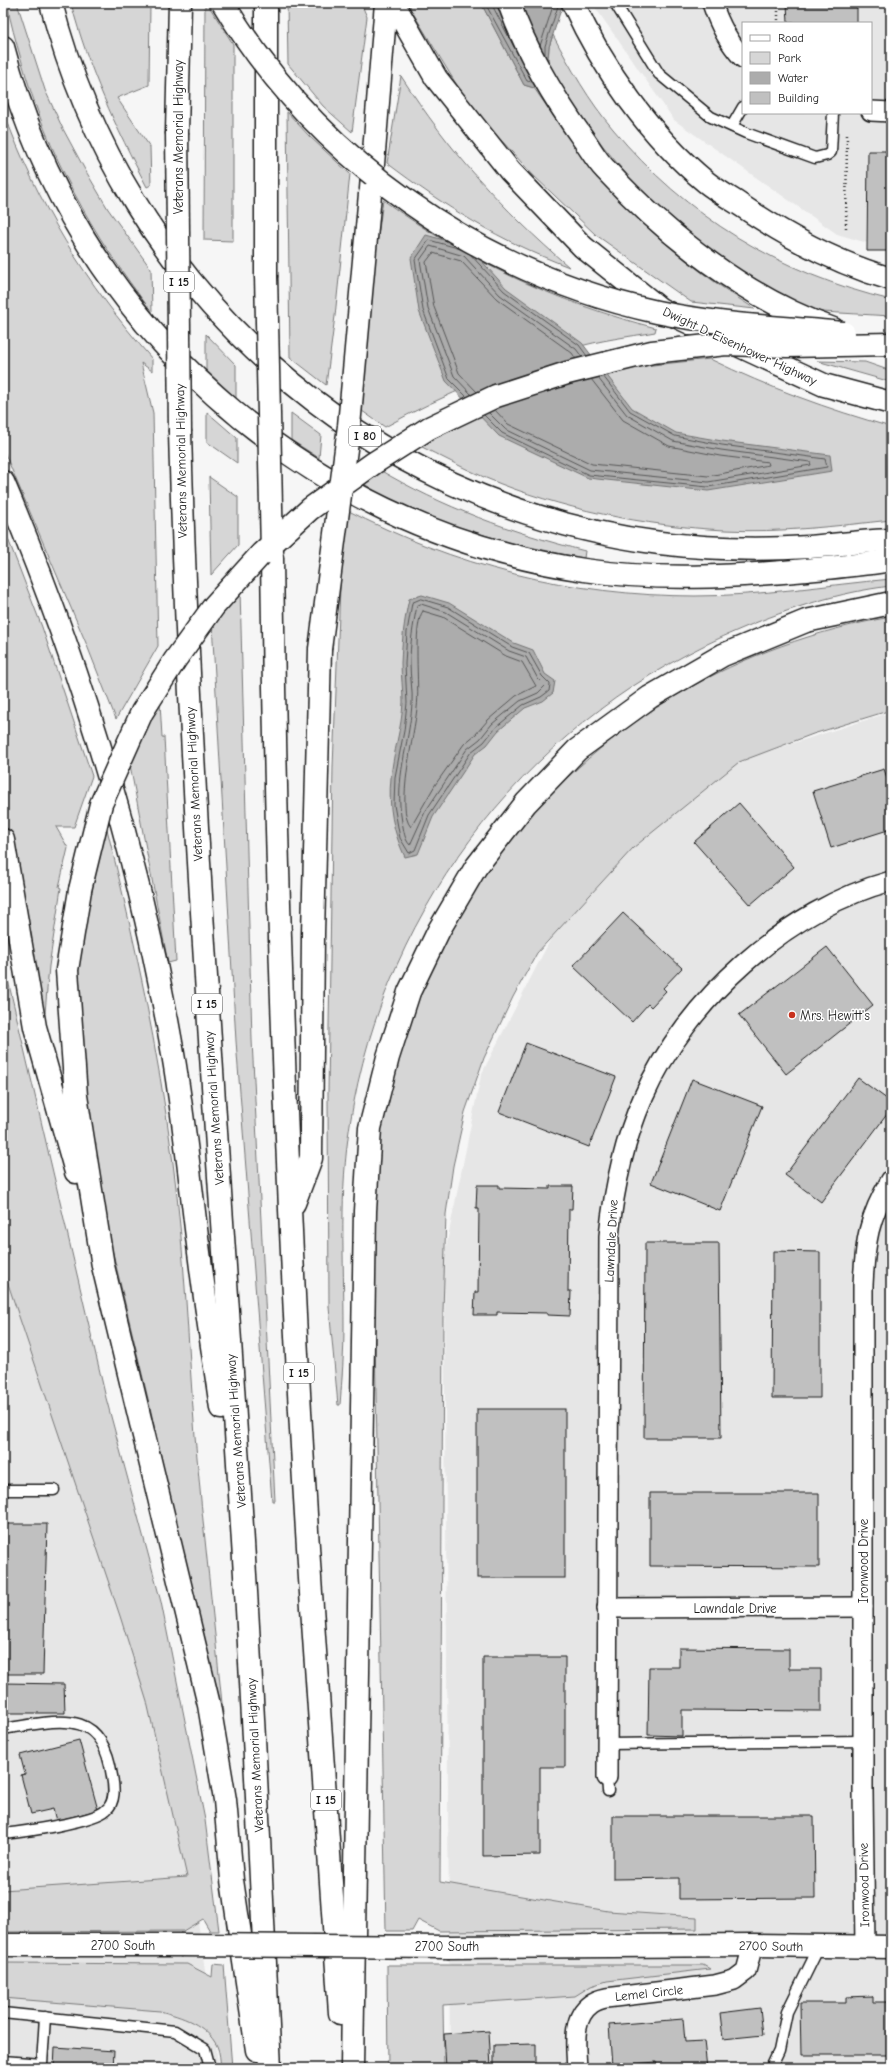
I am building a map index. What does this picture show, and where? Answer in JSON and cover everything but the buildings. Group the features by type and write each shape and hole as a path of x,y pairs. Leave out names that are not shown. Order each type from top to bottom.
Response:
{"main road":[{"name":"Veterans Memorial Highway","path":"180,3 177,132 180,432 185,610 201,907 246,1576 270,2068"},
{"path":"223,3 244,36 280,83 300,106 342,148 438,222 490,252 572,287 658,312 719,322 891,337"},
{"name":"I 15","path":"266,3 266,275 277,824 290,1213 307,1532 344,2068"},
{"path":"290,1213 311,1158 313,934 320,649 349,426 384,40 386,3"},
{"path":"384,40 392,3"},
{"name":"Dwight D. Eisenhower Highway","path":"392,3 436,78 510,171 583,247 660,309 824,385 891,403"},
{"path":"509,3 517,26 559,106 605,168 669,231 744,286 800,316 891,349"},
{"path":"573,3 608,66 638,110 669,147 706,182 802,244 868,272 891,279"},
{"name":"I 80","path":"51,5 75,79 97,132 121,178 153,230 209,304 249,346 293,385 361,434 439,478 492,501 548,520 613,535 669,544 749,549 810,547 891,540"},
{"path":"3,47 14,86 46,167 72,218 120,294 140,318 218,399 259,433 332,482 388,511 471,544 524,558 583,570 641,576 699,578 756,575 891,560"},
{"path":"103,1266 76,1096 67,970 80,890 101,804 142,712 175,660 214,606 262,553 310,509 374,463 428,428 496,396 567,373 652,352 726,344 787,346 891,344"},
{"path":"3,482 46,588 94,724 119,808 154,952 170,1037 184,1126 200,1260 246,1576"},
{"path":"352,2068 365,1211 370,1128 388,1057 409,992 439,930 476,867 526,803 577,750 650,697 723,655 806,621 891,603"},
{"path":"3,840 35,1027 103,1266 209,1705 225,1800 232,1880 260,2068"},
{"name":"2700 South","path":"3,1945 891,1947"}],"street":[{"path":"712,3 726,36 742,57"},
{"path":"872,112 891,112"},
{"name":"Lawndale Drive","path":"608,1784 607,1608 609,1236 615,1186 626,1143 643,1098 658,1068 688,1023 724,982 755,953 790,927 828,905 891,880"},
{"name":"Ironwood Drive","path":"865,1947 863,1741 863,1285 865,1244 874,1212 891,1180"},
{"name":"Lawndale Drive","path":"607,1608 863,1607"},
{"name":"Lemel Circle","path":"577,2068 576,2031 581,2016 591,2004 606,1998 715,1985 734,1980 746,1972 752,1946"}],"lane":[{"path":"615,3 659,74 712,117 815,158 822,157 831,152 833,114"},
{"path":"732,126 742,109"},
{"path":"3,1490 54,1490"},
{"path":"3,1729 57,1721 80,1723 94,1732 109,1757 114,1791 112,1802 106,1811 79,1821 23,1832 3,1834"},
{"path":"607,1744 863,1741"},
{"path":"771,2068 778,2051 787,2012 819,1947"},
{"path":"3,2012 175,2031 206,2049 210,2068"},
{"path":"3,2061 42,2064 45,2017"}],"path":[{"path":"734,6 743,3"},
{"path":"778,3 778,22"},
{"path":"846,228 847,129"}],"shaded area":[{"path":"592,3 891,3 891,250 837,234 674,120"},
{"path":"891,712 891,2068 450,2068 444,1257 481,1075 587,868 737,761"},
{"path":"3,1129 163,1677 219,2068 3,2068"}],"green space":[{"path":"7,3 17,3 45,90 63,129 84,168 108,209 151,269 152,312 110,253 91,223 58,161 32,94 13,31"},
{"path":"71,3 150,3 149,85 117,98 150,147 151,185 147,187 124,142 94,74"},
{"path":"205,3 207,3 233,44 233,241 204,240"},
{"path":"287,3 361,3 367,17 352,132 323,106 288,64"},
{"path":"411,3 481,3 524,85 534,88 575,146 608,188 652,231 684,259 755,309 691,302 596,235 533,175 491,129 458,87 410,8"},
{"path":"553,35 580,84 604,118 641,161 672,189 704,215 738,238 774,258 811,275 850,289 891,300 891,316 806,311 734,270 660,209 631,180 603,146 575,107 548,63 549,47"},
{"path":"401,76 438,130 478,178 521,223 569,267 520,246 474,222 430,194 387,163"},
{"path":"3,110 32,178 66,241 105,301 152,359 152,371 141,363 153,413 158,646 116,719 86,643 3,449"},
{"path":"287,112 309,136 350,174 326,385 290,357"},
{"path":"383,200 446,242 513,277 583,306 656,328 655,332 584,345 525,364 454,393 385,427 355,406"},
{"path":"206,334 236,365 236,398 206,370"},
{"path":"710,359 799,397 844,413 891,427 891,520 850,525 766,531 725,530 664,525 603,514 543,499 486,478 418,445 467,420 613,371 643,366"},
{"path":"817,361 865,362 891,371 891,382"},
{"path":"207,412 237,438 237,463 207,442"},
{"path":"291,413 321,435 319,458 291,440"},
{"path":"378,469 402,483 478,518 531,536 585,551 584,558 486,536 414,511 391,501 360,482"},
{"path":"209,477 238,497 238,545 211,575"},
{"path":"345,509 428,547 471,562 514,574 559,584 649,595 695,596 719,596 768,592 891,579 891,586 853,592 816,602 743,628 668,665 599,710 537,764 482,825 435,892 397,965 368,1042 350,1124 344,1175 344,1337 340,1405 338,1405 329,1307 328,1092 333,767 340,588"},
{"path":"3,526 42,627 92,776 74,827 56,827 68,848 59,887 61,888 49,966 45,1013 37,1013 3,840"},
{"path":"240,590 252,1040 275,1501 272,1501 236,1041 212,623"},
{"path":"891,617 891,710 813,734 739,762 633,848 537,953 513,997 484,1058 465,1112 453,1166 446,1214 443,1311 440,1882 608,1911 697,1917 697,1929 439,1931 418,1920 412,1931 386,1931 373,1229 381,1127 401,1044 411,1012 439,953 475,886 486,870 548,797 589,758 633,724 680,693 729,667 781,646 835,629"},
{"path":"160,703 162,737 164,737 176,961 168,963 130,765 148,724"},
{"path":"107,829 145,995 173,1163 183,1265 198,1471 223,1713 216,1713 150,1407 86,1141 77,989 80,954 95,870"},
{"path":"3,959 106,1398 161,1602 205,1820 219,1931 210,1931 203,1919 183,1931 3,1932 3,1890 187,1877 147,1702 120,1616 3,1269"},
{"path":"3,1963 187,1964 212,1977 213,1964 224,1965 232,2068 221,2068 218,2048 207,2032 193,2022 168,2013 160,2011 3,1998"},
{"path":"387,1965 703,1965 710,1969 607,1981 591,1986 575,1996 443,2005 444,2068 388,2068"}],"water":[{"path":"481,3 563,3 549,47 548,58 534,88 524,85"},
{"path":"426,235 469,247 506,288 582,343 632,408 676,433 722,441 830,455 832,471 708,491 588,478 499,436 446,381 419,311 411,258"},
{"path":"422,595 449,603 514,643 533,650 545,674 555,681 553,693 543,701 525,708 498,731 487,745 475,754 433,817 418,854 405,857 397,838 392,819 390,788 402,712 403,697 401,663 406,615 409,599"}],"place":[{"name":"Mrs. Hewitt's","path":"792,1015"}]}
